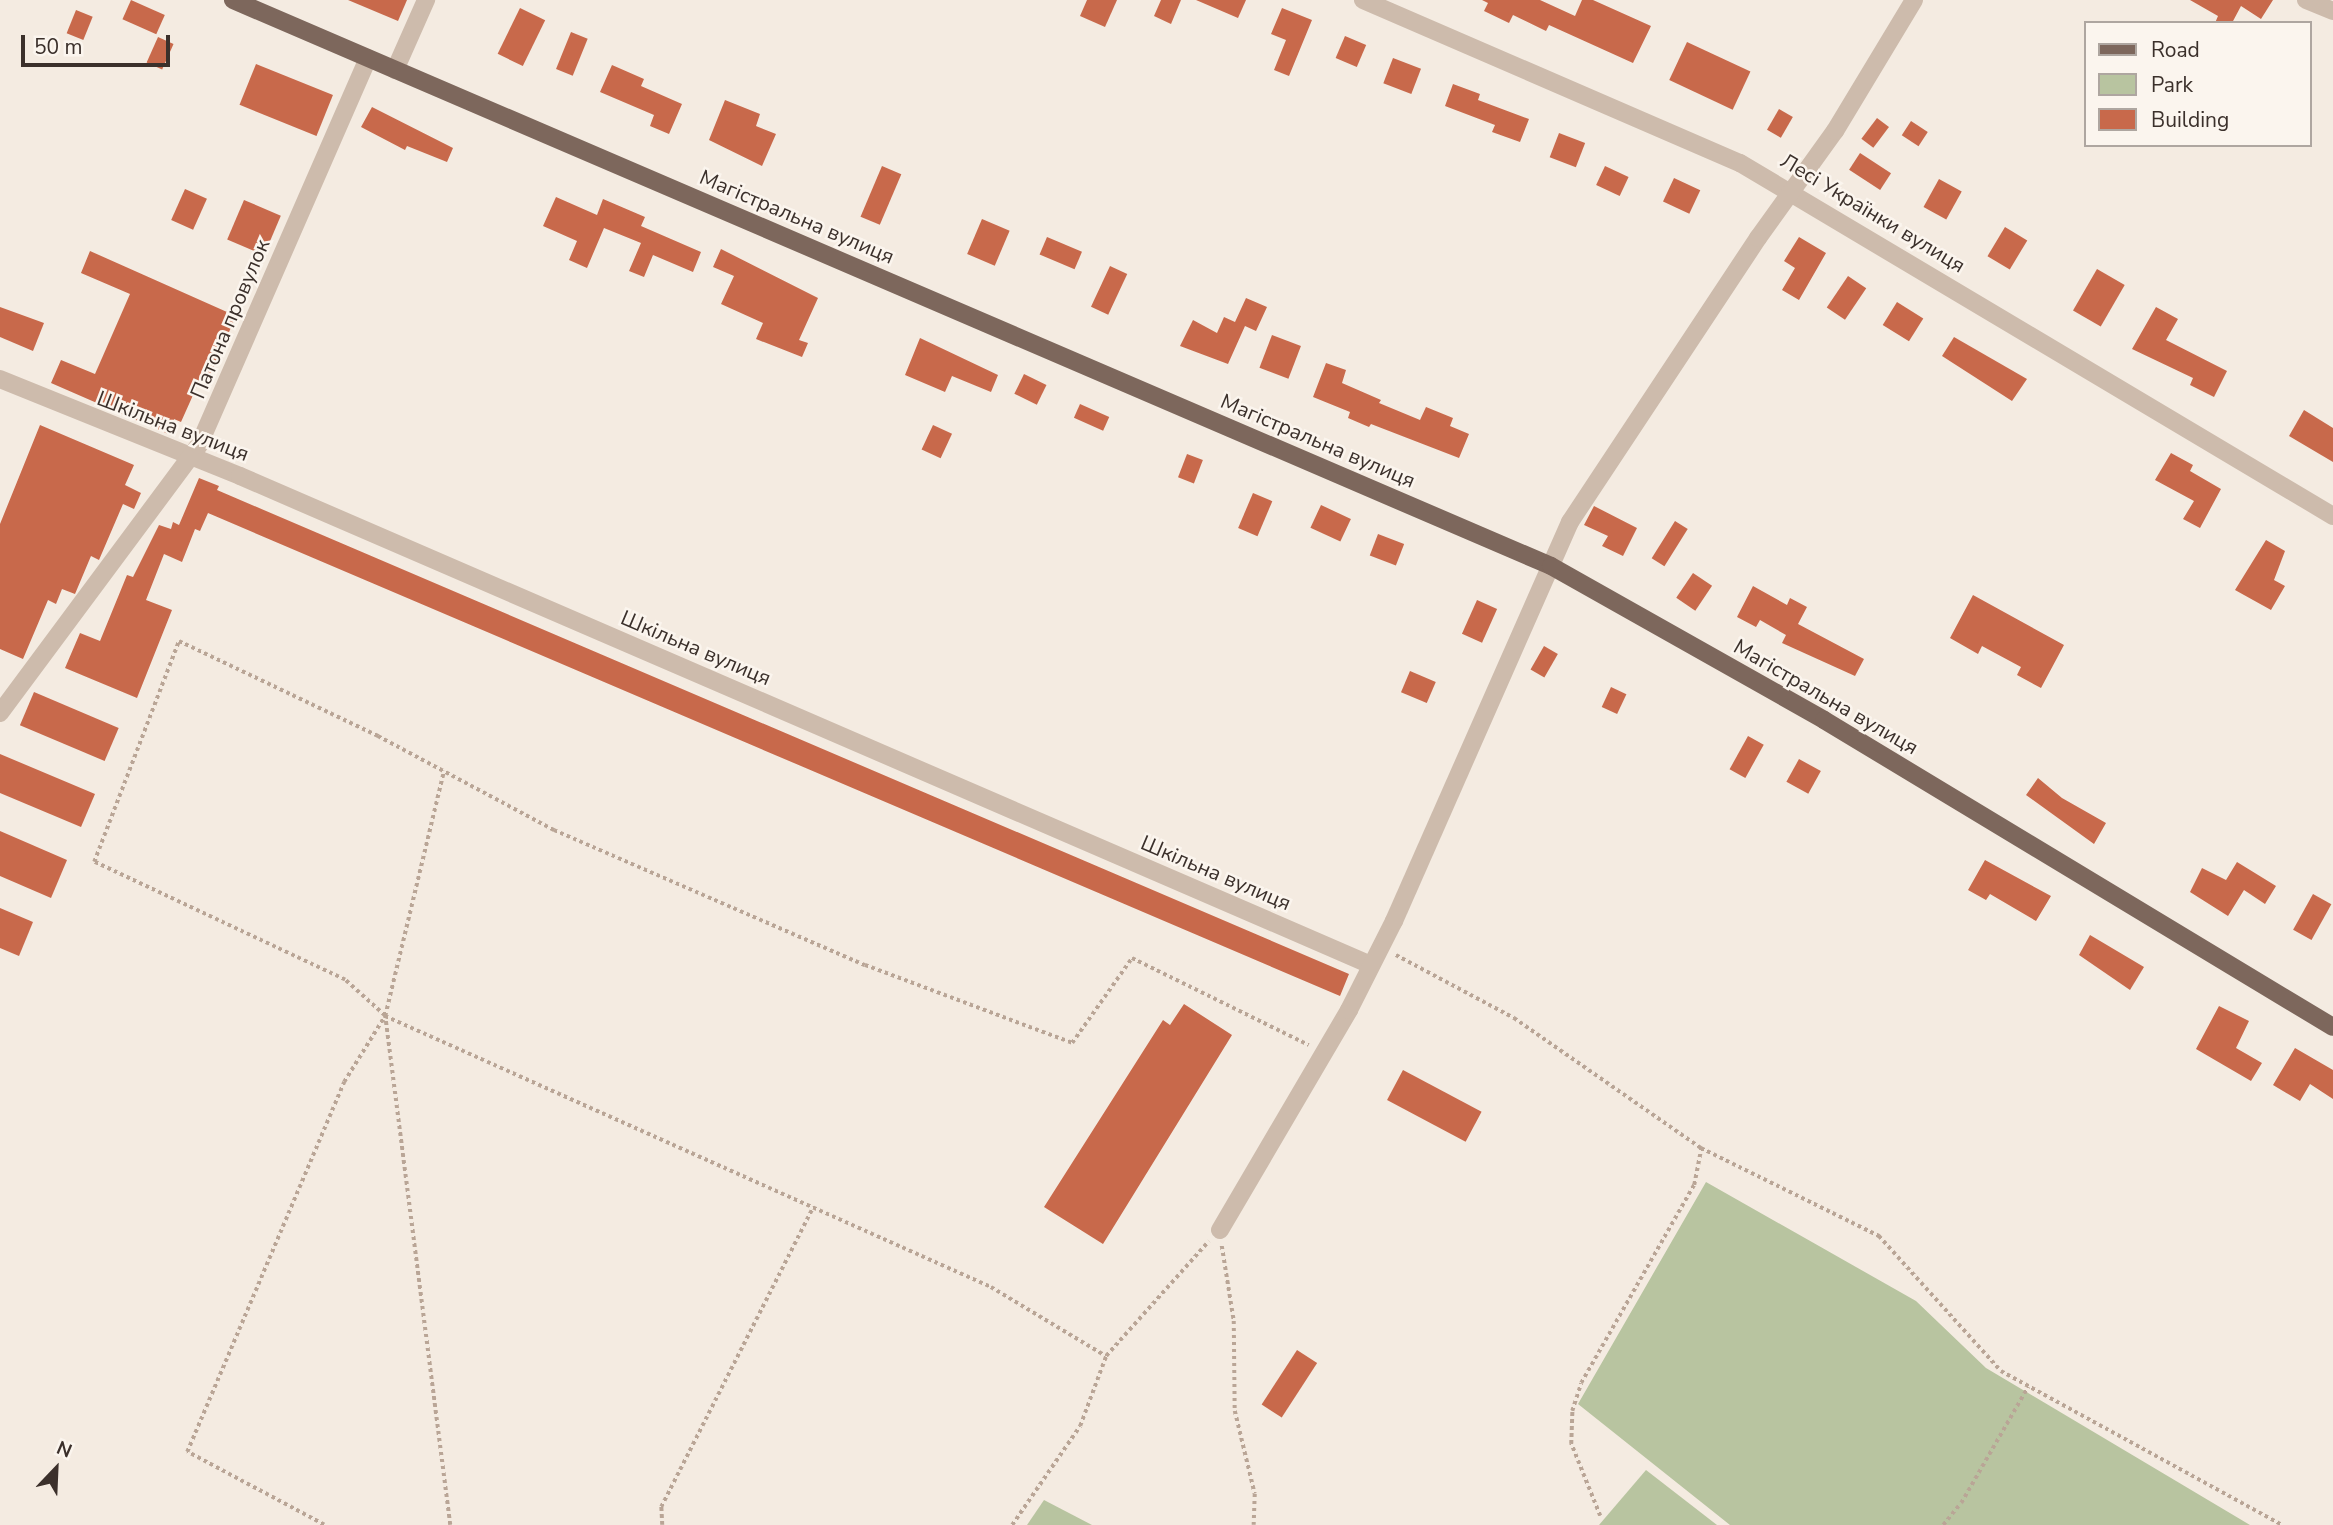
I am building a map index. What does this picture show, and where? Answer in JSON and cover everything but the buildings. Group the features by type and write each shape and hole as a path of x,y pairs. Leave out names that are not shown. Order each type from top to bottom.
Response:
{"main road":[{"name":"Магістральна вулиця","path":"233,0 1550,566 1824,720 2333,1027"}],"street":[{"path":"395,70 426,0"},
{"name":"Лесі Українки вулиця","path":"1363,0 1704,145 1792,190 2333,516"},
{"path":"1220,1230 1324,1052 1381,947 1550,566 1579,508 1792,190 1835,131 1914,0"},
{"path":"2305,0 2333,11"},
{"name":"Патона провулок","path":"0,713 192,457 368,58"},
{"name":"Шкільна вулиця","path":"0,380 192,457 1371,965"}],"path":[{"path":"1106,1356 992,1287 385,1016 345,980 94,862 179,641 444,771 554,830 865,965 1072,1043 1132,958 1324,1052"},
{"path":"324,1525 187,1452 344,1083 385,1016 444,771"},
{"path":"1381,947 1514,1018 1701,1148 1879,1237 2001,1371 2282,1525"},
{"path":"385,1016 450,1525"},
{"path":"1600,1516 1571,1444 1572,1411 1581,1383 1694,1185 1701,1148"},
{"path":"662,1525 661,1507 813,1207"},
{"path":"1012,1525 1080,1426 1106,1356 1220,1230"},
{"path":"1220,1230 1234,1321 1235,1411 1255,1494 1254,1525"},
{"path":"1943,1525 1961,1503 2028,1386"}],"green space":[{"path":"1706,1182 1916,1301 1986,1368 2250,1525 1730,1525 1578,1404"},
{"path":"1646,1470 1717,1525 1599,1525"},
{"path":"1044,1500 1092,1525 1027,1525"}]}
